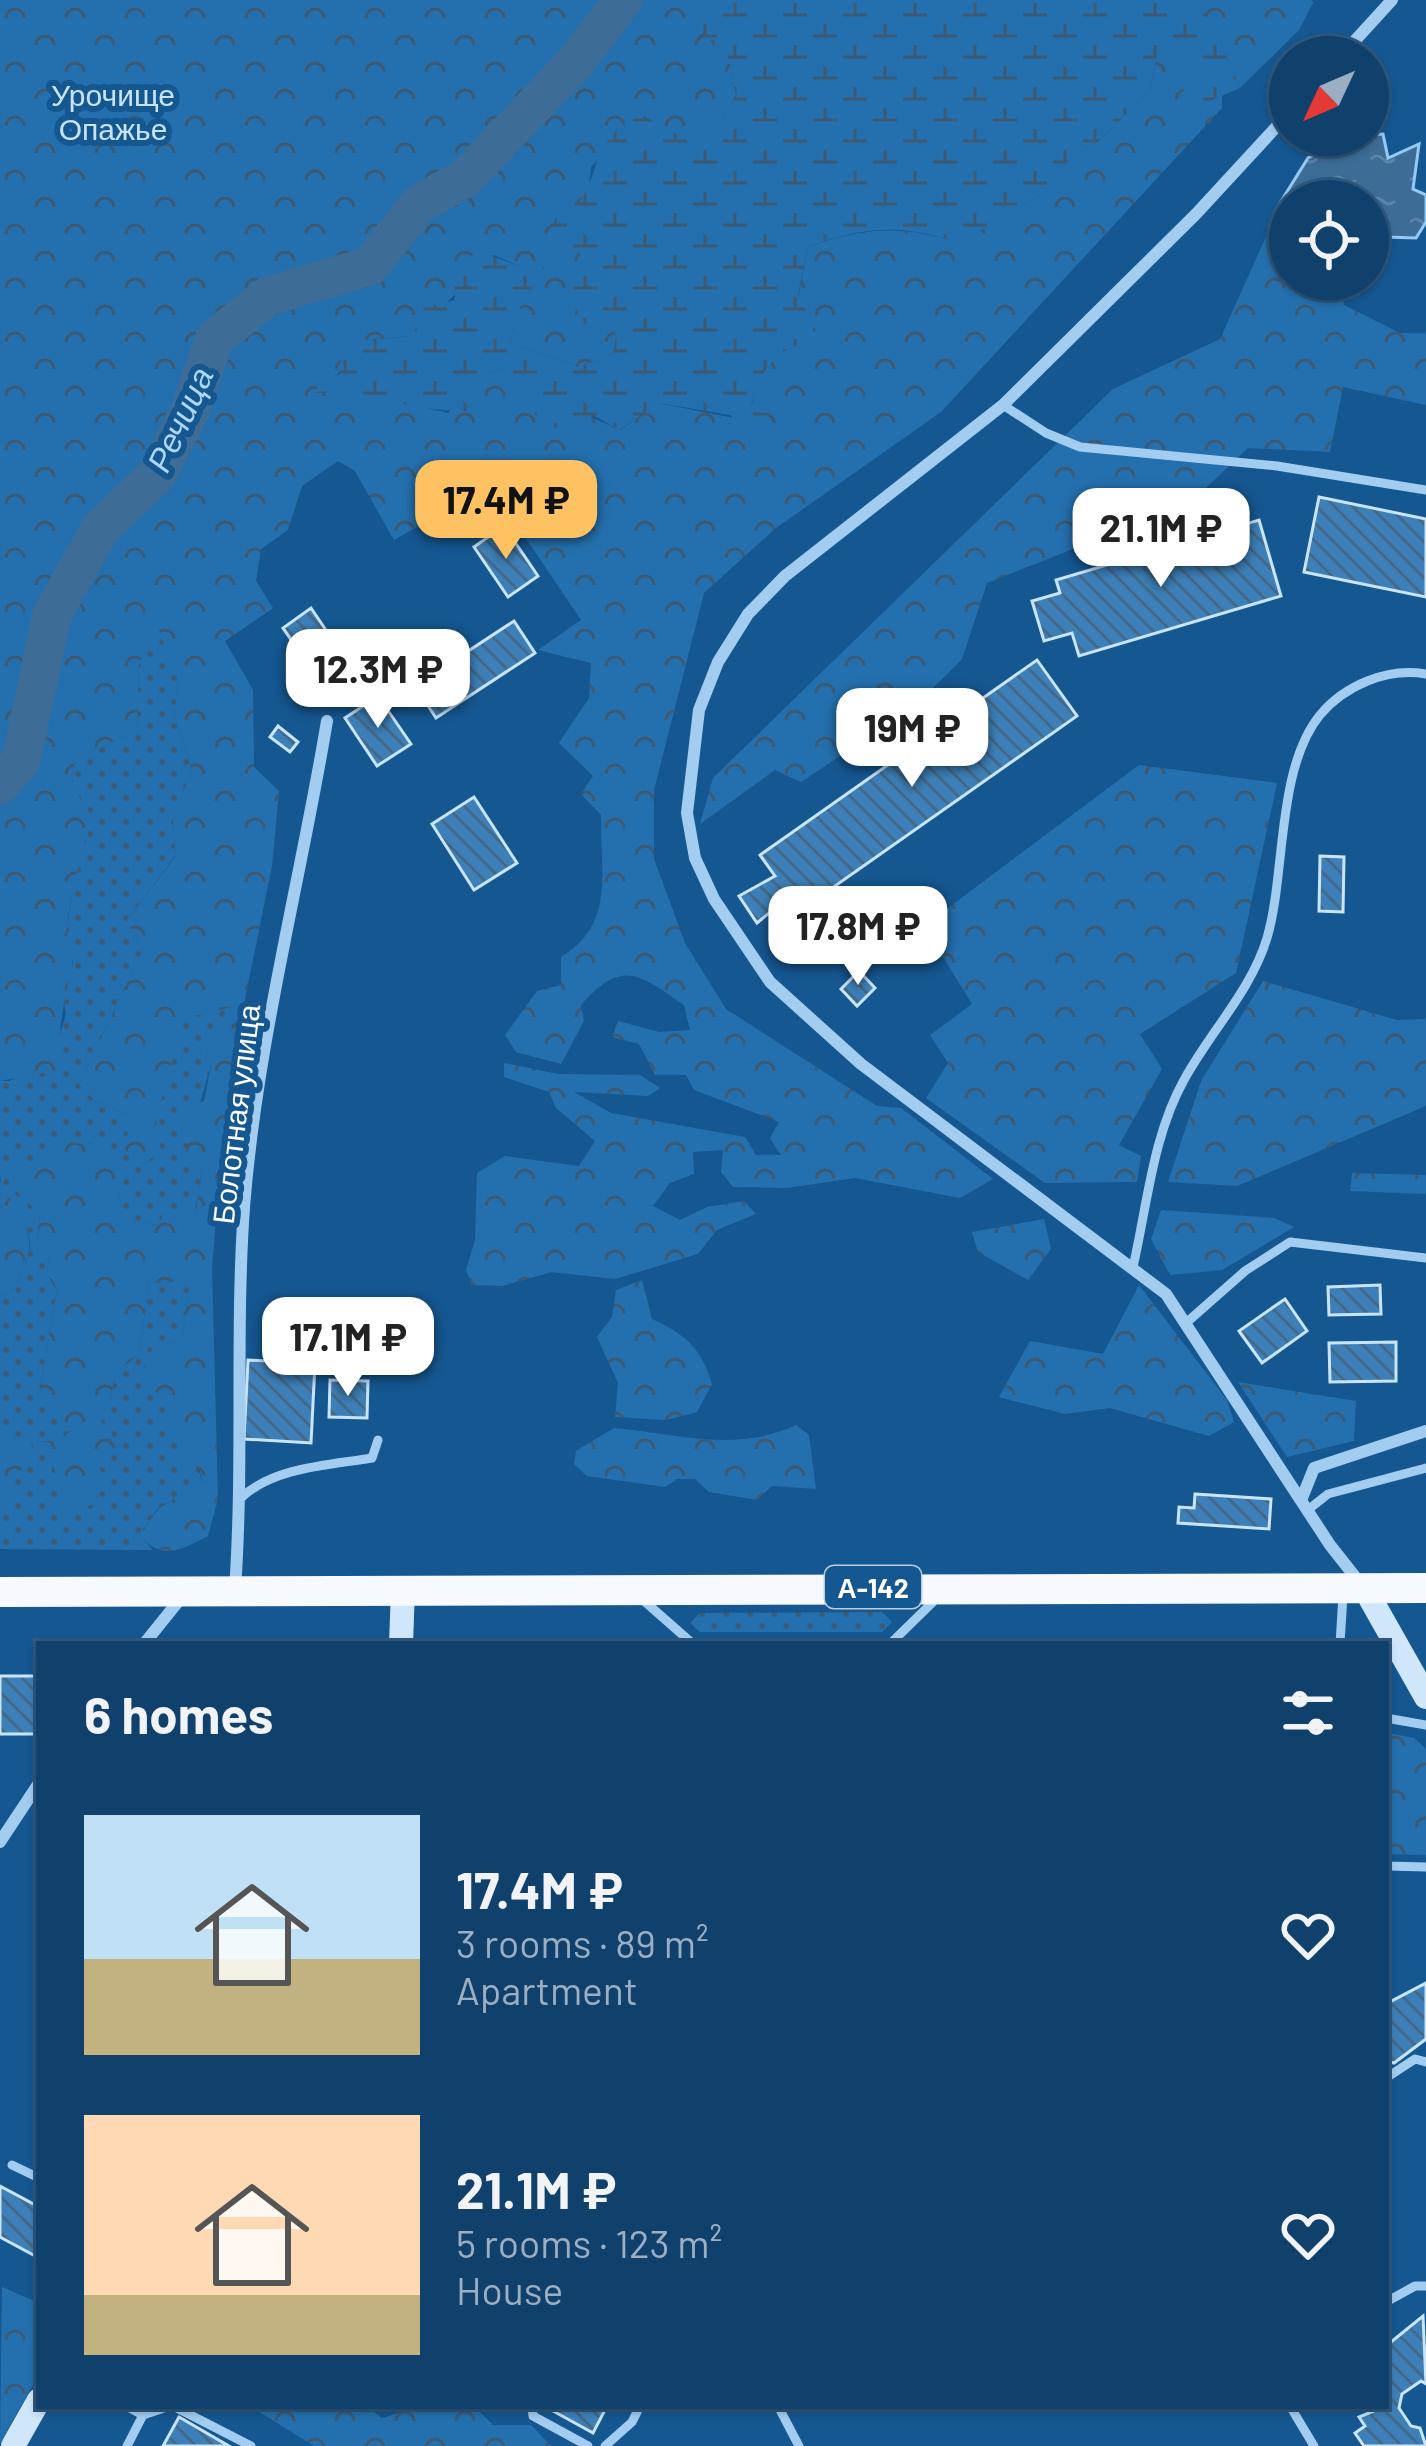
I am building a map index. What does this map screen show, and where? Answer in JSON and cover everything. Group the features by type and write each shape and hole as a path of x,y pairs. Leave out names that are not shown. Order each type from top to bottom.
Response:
{"highway":[{"name":"А-142","path":"0,1592 1426,1588"}],"main road":[{"path":"1355,1587 1426,1697"},
{"path":"401,1641 403,1589"},
{"path":"14,2446 36,2406"}],"street":[{"path":"1359,36 1392,0"},
{"path":"1269,135 1003,405 785,576 748,614 718,662 699,710 687,813 695,858 714,899 770,982 861,1064 1166,1294 1355,1587"},
{"name":"Болотная улица","path":"235,1591 241,1498 239,1321 244,1204 266,1035 327,721"},
{"path":"1305,1504 1314,1468 1426,1432"},
{"path":"146,1641 186,1591"},
{"path":"0,1842 36,1788"}],"lane":[{"path":"1003,405 1046,434 1080,446 1277,466 1426,490"},
{"path":"1133,1267 1163,1135 1182,1082 1252,976 1269,934 1297,765 1317,718 1350,685 1426,674"},
{"path":"1186,1323 1245,1271 1290,1242 1426,1258"},
{"path":"241,1498 252,1487 305,1469 372,1458 378,1440"},
{"path":"1305,1504 1426,1468"},
{"path":"893,1641 949,1587"},
{"path":"1341,1641 1355,1587"},
{"path":"629,1590 689,1641"},
{"path":"1389,1719 1426,1725"},
{"path":"1389,1866 1426,1868"},
{"path":"1389,2076 1415,2059 1426,2062"},
{"path":"12,2165 36,2177"},
{"path":"1389,2300 1415,2286 1426,2286"},
{"path":"132,2409 143,2415"},
{"path":"127,2446 143,2415 162,2409"},
{"path":"177,2409 251,2446"},
{"path":"532,2409 533,2416 588,2446"},
{"path":"605,2446 632,2422 638,2409"},
{"path":"780,2409 799,2446"},
{"path":"1292,2409 1315,2446"}],"green space":[{"name":"Урочище Опажье","path":"0,0 707,0 685,24 725,41 736,95 717,129 696,146 642,115 591,167 588,195 545,239 578,249 586,272 570,294 579,308 617,333 613,354 579,367 509,342 521,306 544,267 519,266 494,255 413,336 373,339 318,393 352,390 448,413 485,375 505,368 531,391 620,430 658,403 779,427 751,407 762,367 789,345 808,247 884,230 921,233 960,244 1048,190 1071,157 1100,140 1151,88 1158,50 1191,50 1203,81 1184,89 1199,106 1222,95 1222,108 941,412 776,528 704,593 654,790 654,859 685,943 726,1009 877,1106 901,1108 993,1179 960,1198 855,1178 787,1188 733,1187 721,1172 723,1150 693,1152 694,1174 670,1183 653,1206 680,1220 707,1207 744,1201 756,1214 717,1230 698,1254 615,1279 552,1272 502,1286 472,1285 466,1270 475,1240 477,1173 505,1156 579,1166 595,1141 556,1108 549,1092 504,1077 504,1063 558,1074 640,1075 660,1088 648,1096 574,1092 611,1113 745,1137 756,1155 781,1155 770,1138 779,1122 694,1090 686,1075 655,1075 639,1044 612,1037 618,1021 659,1032 690,1030 684,1005 655,985 631,976 608,981 581,1005 584,1021 561,1064 516,1052 505,1035 537,991 561,985 561,957 590,929 601,895 601,815 581,794 593,776 559,743 589,698 591,663 538,650 581,620 490,485 394,540 355,471 338,461 302,486 288,530 261,549 256,581 273,608 225,641 253,690 254,767 279,791 272,866 244,1004 185,1018 156,1119 161,1150 141,1167 122,1146 134,1118 95,1101 79,1085 143,949 127,920 175,857 173,818 192,769 174,715 178,681 158,628 139,663 137,731 75,759 72,786 92,817 69,915 72,962 60,1030 62,1069 0,1081"},
{"path":"707,0 1196,0 1216,30 1240,88 1199,106 1183,89 1202,80 1191,50 1158,50 1151,88 1100,140 1071,157 1048,190 960,244 921,233 884,230 808,247 798,295 820,339 792,347 767,369 751,406 780,428 753,440 730,415 659,403 619,430 593,415 575,437 536,419 530,391 505,368 485,375 477,410 317,393 317,382 340,374 343,342 412,336 424,308 455,300 454,283 476,250 519,266 545,266 521,306 509,342 579,367 613,354 616,333 583,323 569,293 585,272 578,249 545,240 556,218 583,198 600,154 622,126 642,115 696,145 717,129 736,95 725,42 703,38 685,24"},
{"path":"1196,0 1313,3 1293,36 1269,36 1269,59 1240,88 1216,30"},
{"path":"1269,230 1269,300 1343,300 1344,305 1400,333 1426,333 1426,405 1343,387 1330,452 1248,448 1191,502 987,583 962,659 915,706 801,782 775,770 700,824 713,778 1113,389 1220,339"},
{"path":"158,626 178,681 174,715 192,769 173,818 175,856 127,920 143,949 79,1085 95,1101 134,1118 123,1146 141,1166 161,1149 155,1119 185,1017 244,1004 242,1040 228,1027 211,1065 191,1134 202,1170 196,1212 158,1225 124,1220 119,1192 11,1161 18,1192 40,1214 37,1242 49,1252 47,1274 57,1291 41,1383 73,1429 59,1441 44,1441 59,1481 93,1461 107,1434 98,1416 110,1402 115,1373 139,1354 149,1283 180,1281 189,1288 182,1339 153,1347 203,1483 158,1508 139,1535 153,1550 0,1549 0,1504 14,1492 2,1485 28,1435 0,1444 0,1295 10,1293 24,1269 29,1237 10,1205 0,1175 0,1081 10,1081 57,1045 66,1014 62,992 73,963 66,937 75,869 86,841 72,786 75,759 137,731 139,663"},
{"path":"1139,765 1277,783 1236,973 1140,1034 1162,1069 1119,1145 1141,1156 1137,1182 1045,1183 926,1098 948,1063 930,1035 972,1004 924,926"},
{"path":"1263,981 1397,1020 1426,1019 1426,1106 1237,1186 1168,1182 1201,1081"},
{"path":"228,1027 242,1040 219,1182 212,1268 218,1499 208,1536 163,1551 139,1535 159,1508 203,1482 199,1468 183,1460 184,1435 168,1419 171,1394 153,1392 144,1365 153,1347 182,1339 189,1288 180,1281 149,1283 139,1354 115,1373 110,1402 98,1416 118,1445 94,1461 108,1481 92,1505 70,1514 56,1500 59,1481 43,1441 59,1441 73,1429 49,1414 41,1383 57,1291 47,1274 49,1252 37,1243 40,1214 18,1193 9,1160 37,1167 49,1141 91,1144 127,1173 119,1192 124,1220 158,1225 166,1209 196,1212 202,1170 183,1161 191,1134 176,1110 204,1101 211,1065 204,1033"},
{"path":"1352,1173 1426,1175 1426,1194 1350,1191"},
{"path":"0,1181 24,1224 29,1247 21,1275 10,1293 0,1295"},
{"path":"1161,1210 1274,1218 1294,1227 1222,1270 1170,1275 1151,1239"},
{"path":"1044,1219 1051,1249 1028,1280 978,1252 972,1232"},
{"path":"642,1280 652,1319 691,1344 708,1372 712,1384 697,1412 666,1420 615,1417 618,1383 597,1337 612,1317 616,1290"},
{"path":"1139,1285 1227,1400 1234,1422 1209,1436 1110,1408 1065,1414 999,1397 1030,1341 1103,1354"},
{"path":"1238,1382 1356,1401 1354,1441 1287,1457"},
{"path":"796,1425 809,1435 816,1489 772,1486 757,1500 709,1492 695,1479 677,1479 665,1487 587,1476 574,1464 576,1451 614,1428 729,1440"},
{"path":"28,1435 36,1459 3,1485 15,1492 0,1504 0,1444"},
{"path":"882,1612 892,1622 882,1632 700,1632 690,1623 700,1613"},
{"path":"1389,1733 1414,1738 1426,1749 1426,1855 1389,1854"},
{"path":"2,2287 36,2302 36,2379 0,2443"},
{"path":"255,2409 369,2409 382,2418 411,2409 477,2409 493,2425 531,2425 551,2446 314,2446"}],"water":[{"path":"1419,144 1413,189 1426,195 1426,222 1416,238 1389,237 1389,180 1294,180 1308,158 1388,158"}],"building":[{"path":"1319,497 1426,519 1426,597 1304,572"},
{"path":"1259,520 1281,596 1079,656 1072,633 1044,641 1032,601 1060,593 1056,580"},
{"path":"504,526 538,576 508,597 474,547"},
{"path":"311,608 353,670 325,689 283,628"},
{"path":"514,621 535,653 436,718 415,686"},
{"path":"1037,660 1077,716 808,905 797,890 757,923 739,896 775,876 760,855"},
{"path":"378,696 411,744 377,766 345,718"},
{"path":"278,726 298,742 290,752 270,737"},
{"path":"474,797 517,863 474,890 432,824"},
{"path":"1320,856 1344,857 1343,912 1319,911"},
{"path":"859,971 875,988 857,1006 841,989"},
{"path":"1380,1285 1381,1314 1329,1315 1328,1287"},
{"path":"1285,1299 1307,1331 1262,1363 1239,1331"},
{"path":"338,1327 369,1329 368,1344 337,1342"},
{"path":"1396,1342 1396,1381 1330,1382 1329,1343"},
{"path":"248,1360 315,1364 311,1443 244,1439"},
{"path":"330,1380 368,1381 367,1418 329,1417"},
{"path":"1195,1494 1271,1499 1269,1529 1178,1523 1179,1507 1194,1508"},
{"path":"0,1676 36,1676 36,1732 0,1734"},
{"path":"1426,1983 1426,2039 1394,2063 1389,2062 1389,2002"},
{"path":"0,2186 36,2205 36,2256 0,2237"},
{"path":"1423,2316 1426,2384 1421,2381 1402,2394 1399,2408 1411,2426 1420,2428 1426,2446 1364,2446 1355,2433 1365,2426 1359,2417 1389,2409 1389,2344"},
{"path":"549,2409 605,2409 593,2433"},
{"path":"179,2417 229,2446 163,2446"}],"waterway":[{"name":"Речица","path":"0,785 21,761 52,615 100,529 156,476 191,409 214,339 268,296 370,266 419,204 464,179 575,63 623,0"}]}
